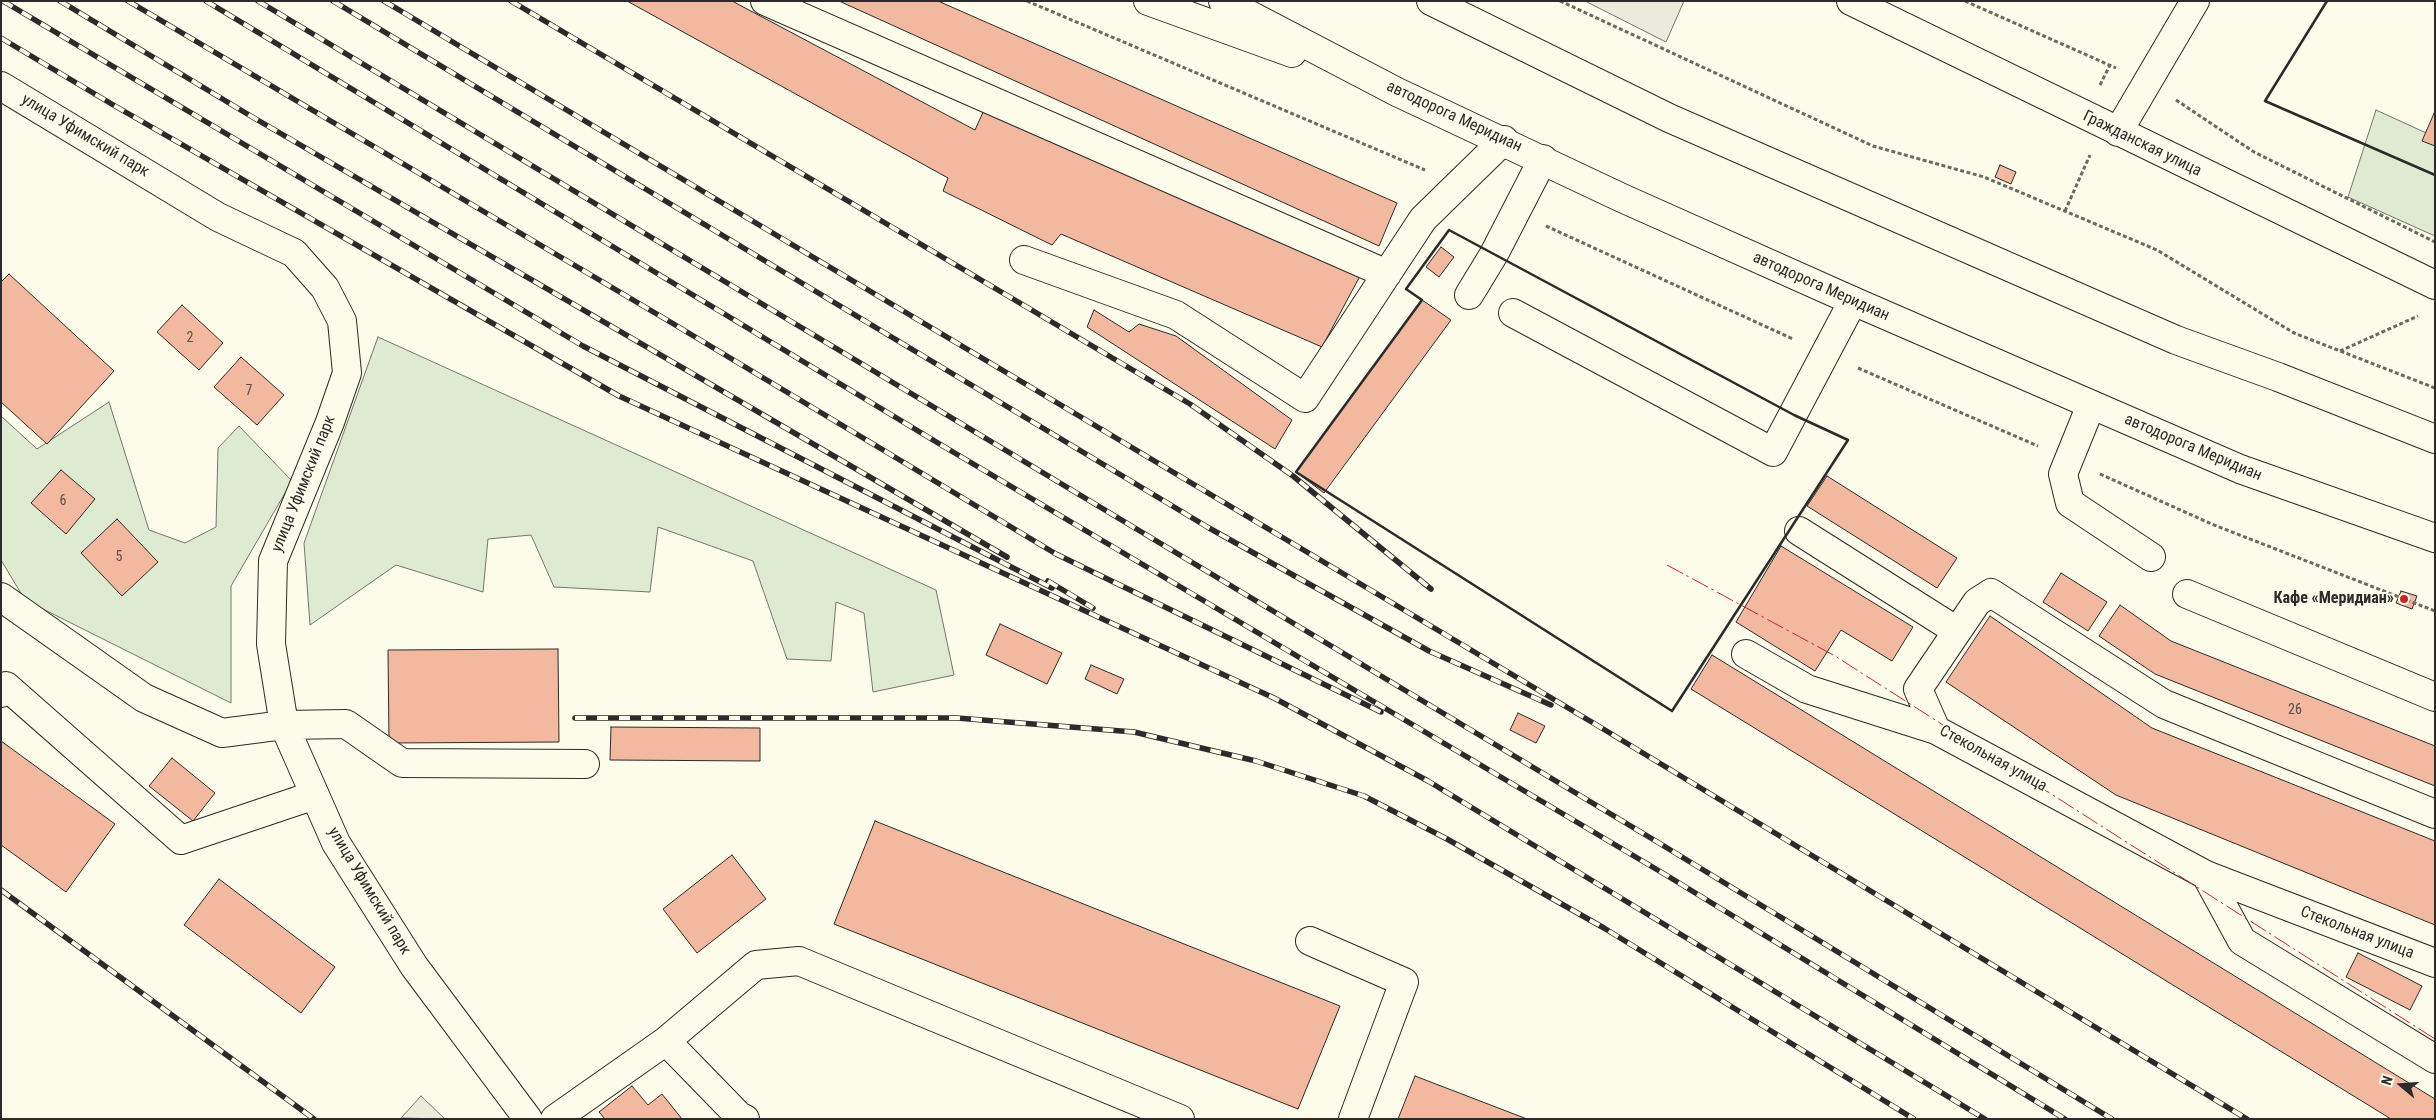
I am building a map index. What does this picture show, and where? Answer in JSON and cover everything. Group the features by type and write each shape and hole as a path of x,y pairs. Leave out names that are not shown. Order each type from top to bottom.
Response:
{"main road":[{"path":"765,1 1387,274"},
{"path":"1148,1 1398,92"},
{"name":"автодорога Меридиан","path":"1223,1 1398,92 1504,140 1622,198 1853,301 2240,469 2435,538"},
{"path":"1431,1 1669,118 2176,340 2278,377 2435,439"},
{"name":"Гражданская улица","path":"1851,1 2435,285"},
{"path":"2118,132 2195,1"},
{"name":"улица Уфимский парк","path":"1,86 218,217 294,253 325,288 342,321 347,373 273,561 271,644 284,725 336,843 414,966 528,1119"},
{"path":"1024,260 1176,315 1305,398 1423,219 1504,140"},
{"path":"1469,295 1494,254 1542,159"},
{"path":"1513,313 1772,452 1853,301"},
{"path":"2091,405 2063,474 2070,503 2151,557"},
{"path":"1799,531 1958,630"},
{"name":"Стекольная улица","path":"2435,814 2164,704 1991,593 1977,602 1918,689 1936,730 2206,875 2435,962"},
{"path":"2187,594 2435,697"},
{"path":"1,597 144,698 222,733 284,725 346,724 402,763 585,764"},
{"path":"1746,654 1807,690 1936,730"},
{"path":"1,693 6,686 181,840 316,795"},
{"path":"2206,875 2242,941 2435,1058"},
{"path":"1310,941 1404,982 1353,1119"},
{"path":"555,1119 666,1042 756,965 799,962 1180,1119"},
{"path":"666,1042 739,1116 745,1119"}],"path":[{"path":"1027,1 1458,184"},
{"path":"1560,1 1873,146 1984,177 2157,250 2294,333 2435,388"},
{"path":"1965,1 2148,81 2254,152 2435,242"},
{"path":"1515,212 1826,354 2214,525 2435,611"},
{"path":"2340,351 2426,313"}],"green space":[{"path":"2376,110 2435,137 2435,236 2348,197"},
{"path":"378,337 936,590 954,675 873,692 864,613 836,602 831,661 787,659 753,561 658,527 650,592 554,587 531,535 488,539 483,592 396,565 310,625 304,543"},
{"path":"109,402 149,530 185,543 216,527 218,448 239,426 292,481 231,586 231,703 25,600 1,560 1,416 37,449"}],"shaded area":[{"path":"1585,1 1684,1 1666,42"},
{"path":"421,1096 445,1119 401,1118"}],"building":[{"path":"627,1 732,1 975,130 984,110 1360,276 1322,347 1061,234 1052,245 943,191 948,178"},
{"path":"839,1 938,1 1397,203 1379,246"},
{"path":"2435,111 2435,146 2422,141"},
{"path":"2000,165 2016,172 2011,184 1995,177"},
{"path":"1441,247 1454,257 1439,277 1426,267"},
{"path":"9,274 114,371 47,444 1,402 1,282"},
{"path":"1422,300 1451,320 1324,493 1296,472"},
{"path":"182,305 223,343 199,370 157,332"},
{"path":"1094,310 1129,332 1139,324 1176,336 1292,420 1275,449 1087,327"},
{"path":"241,357 284,395 257,425 214,387"},
{"path":"61,470 95,499 66,534 31,503"},
{"path":"1827,476 1957,558 1937,588 1807,506"},
{"path":"117,519 158,562 122,596 81,553"},
{"path":"1781,546 1913,627 1892,661 1841,630 1815,671 1736,622"},
{"path":"2061,573 2107,602 2088,631 2043,602"},
{"path":"2401,591 2417,596 2412,609 2396,603"},
{"path":"2120,605 2171,641 2435,746 2435,786 2155,674 2099,636"},
{"path":"1990,616 2152,728 2435,841 2435,925 2116,795 1946,682"},
{"path":"1000,624 1062,653 1047,684 986,655"},
{"path":"558,649 559,742 389,743 388,650"},
{"path":"1712,655 2435,1099 2435,1119 2391,1119 1691,689"},
{"path":"1091,665 1124,679 1117,694 1085,679"},
{"path":"1518,713 1545,726 1536,743 1510,730"},
{"path":"611,727 760,728 760,761 610,760"},
{"path":"1,741 115,824 66,892 1,845"},
{"path":"172,758 215,793 193,821 149,786"},
{"path":"875,821 1340,1006 1298,1109 834,924"},
{"path":"732,855 766,899 697,953 663,909"},
{"path":"219,879 335,967 301,1013 184,925"},
{"path":"2358,953 2422,986 2410,1010 2346,977"},
{"path":"1415,1076 1527,1119 1398,1119"},
{"path":"632,1086 648,1105 662,1094 682,1119 605,1119 599,1112"}],"railway":[{"path":"3,1 583,346 1052,588"},
{"path":"60,1 249,115 1007,557"},
{"path":"128,1 672,323 1056,554 1381,712"},
{"path":"206,1 943,446 1666,875 2065,1119"},
{"path":"258,1 1659,843 2112,1119"},
{"path":"333,1 1209,528 1429,651 1551,705"},
{"path":"384,1 1595,724 2247,1119"},
{"path":"511,1 1190,404 1293,476 1431,589"},
{"path":"1,38 115,106 619,396 1274,698 1428,781 1985,1119"},
{"path":"1048,581 1093,608"},
{"path":"575,718 957,718 1134,732 1256,761 1364,796 1447,839 1604,928 1914,1119"},
{"path":"1,890 314,1119"}],"wall":[{"path":"2327,1 2265,101 2435,175"},
{"path":"1449,230 1794,415 1848,440 1672,711 1296,472 1422,300 1406,289 1449,230"}],"power":[{"path":"1667,565 1835,656 2435,1039"}],"place":[{"name":"Кафе «Меридиан»","path":"2404,599"}]}
